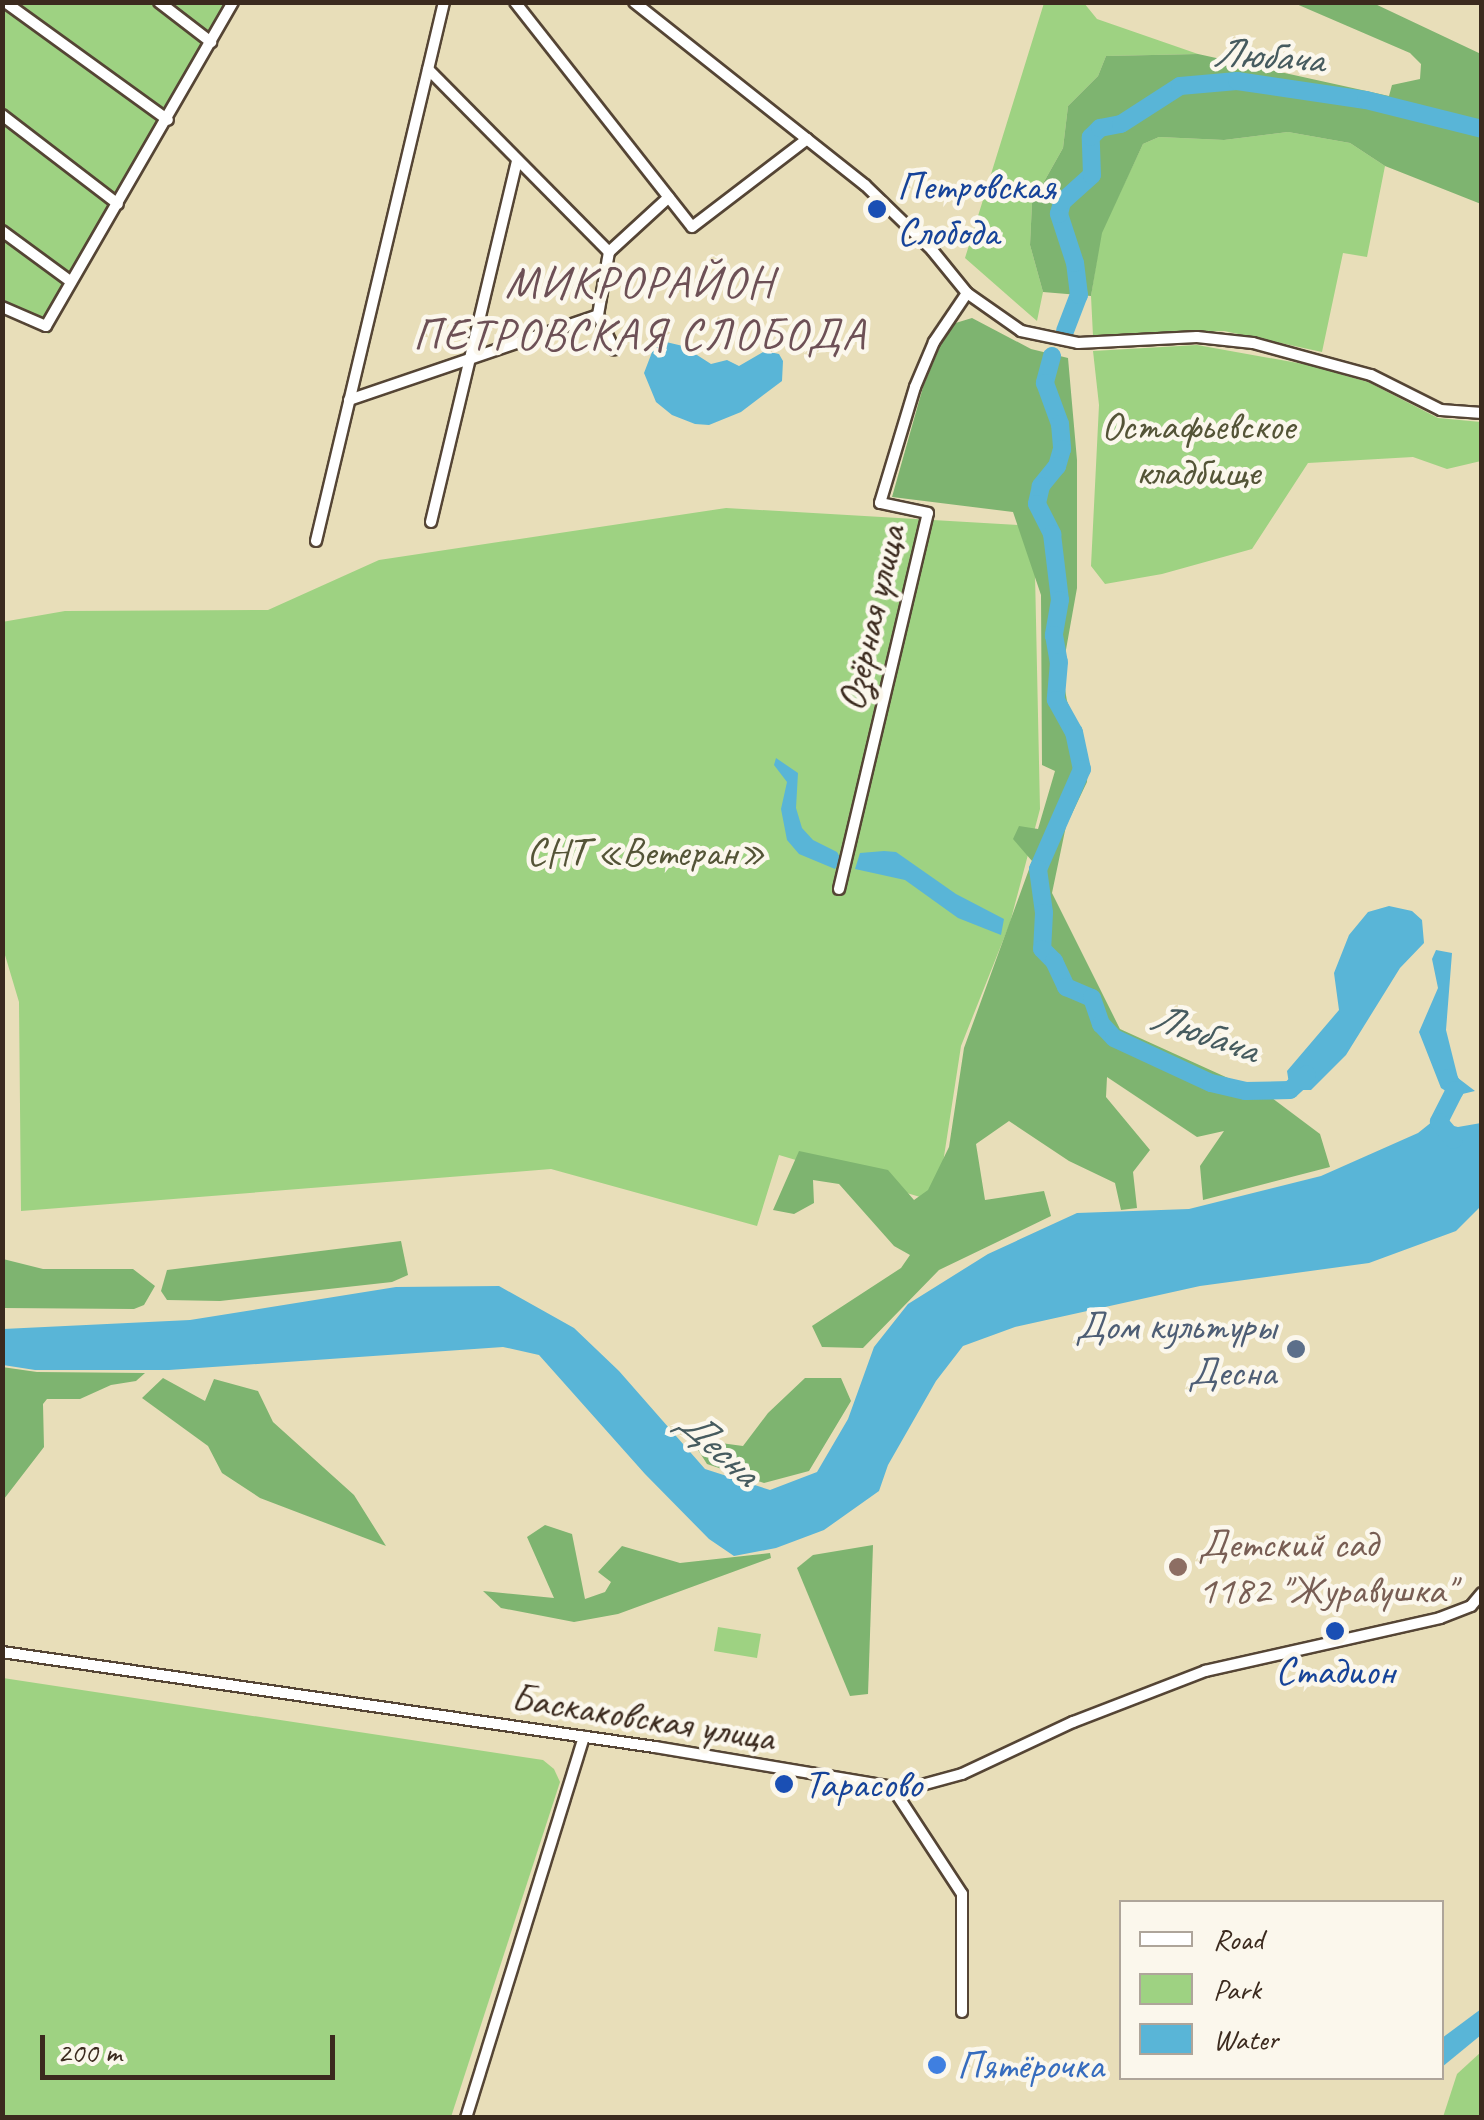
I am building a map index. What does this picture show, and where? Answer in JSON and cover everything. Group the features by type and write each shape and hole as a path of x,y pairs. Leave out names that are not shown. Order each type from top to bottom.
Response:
{"street":[{"path":"4,2 168,120"},
{"path":"160,2 211,42"},
{"path":"2,307 46,326 233,2"},
{"path":"316,541 444,2"},
{"path":"515,2 692,227 807,139"},
{"path":"634,2 892,210 966,294 1006,323 1049,340 1078,343 1224,338 1355,370 1441,410 1482,413"},
{"path":"428,69 609,252"},
{"path":"2,116 118,204"},
{"path":"431,522 517,160"},
{"path":"614,349 598,315 609,252 669,197"},
{"path":"2,231 70,281"},
{"name":"Озёрная улица","path":"839,889 928,514 880,503 915,387 934,342 966,294"},
{"path":"349,400 598,315"},
{"name":"Баскаковская улица","path":"2,1652 584,1737 907,1789 962,1774 1074,1722 1204,1671 1440,1618 1472,1606 1482,1593"},
{"path":"466,2118 584,1737"},
{"path":"892,1787 962,1894 962,2012"}],"green space":[{"path":"3,3 239,3 49,334 3,313"},
{"path":"1044,3 1084,3 1097,19 1198,54 1106,56 1098,76 1068,106 1063,148 1032,203 1030,245 1043,292 1037,321 965,258"},
{"path":"1294,3 1373,3 1481,54 1481,204 1385,166 1350,143 1288,132 1224,140 1159,137 1143,144 1102,233 1091,296 1043,292 1030,245 1032,203 1063,148 1068,106 1098,76 1106,56 1198,54 1389,96 1392,85 1420,79 1421,64 1410,53"},
{"name":"Остафьевское кладбище","path":"1288,132 1350,143 1385,166 1367,257 1343,253 1322,352 1224,331 1093,336 1091,296 1101,233 1143,144 1159,137 1224,140"},
{"path":"972,318 1031,349 1068,358 1077,460 1077,588 1062,672 1067,701 1088,756 1087,782 1066,826 1052,893 1120,1029 1272,1098 1320,1134 1330,1167 1203,1200 1200,1166 1224,1131 1197,1137 1107,1077 1106,1097 1150,1150 1133,1172 1137,1208 1121,1210 1115,1183 1069,1161 1009,1121 976,1144 985,1200 1044,1191 1051,1216 939,1270 863,1348 822,1347 812,1326 901,1268 910,1255 894,1246 839,1184 813,1180 814,1203 794,1214 773,1210 799,1151 888,1170 914,1200 928,1190 949,1147 964,1048 1032,861 1013,839 1019,826 1038,829 1055,771 1042,765 1041,595 1013,512 892,497 923,387 949,325"},
{"name":"Остафьевское кладбище","path":"1197,345 1309,365 1368,382 1438,418 1481,422 1481,461 1447,469 1413,457 1308,463 1252,549 1162,574 1105,584 1091,566 1099,405 1093,351"},
{"name":"СНТ «Ветеран»","path":"726,508 1034,526 1040,809 1010,923 961,1046 937,1202 779,1155 757,1226 551,1169 21,1211 19,1002 2,945 2,622 65,611 268,610 379,560"},
{"path":"401,1241 408,1275 392,1282 220,1301 167,1300 161,1291 167,1270"},
{"path":"3,1259 43,1269 133,1269 155,1286 144,1305 134,1309 3,1308"},
{"path":"2,1367 37,1372 145,1373 136,1381 111,1385 80,1399 47,1399 43,1404 44,1447 4,1499"},
{"path":"163,1378 205,1401 214,1379 258,1391 273,1422 354,1495 386,1546 260,1498 222,1473 208,1446 142,1398"},
{"path":"805,1378 841,1378 851,1401 809,1471 764,1483 707,1464 691,1439 743,1446 768,1413"},
{"path":"545,1525 572,1534 585,1599 605,1592 611,1582 598,1572 622,1546 680,1563 770,1553 771,1558 618,1614 574,1622 501,1608 483,1591 554,1598 527,1537"},
{"path":"873,1545 868,1694 850,1696 797,1568 813,1555"},
{"path":"718,1627 761,1634 757,1658 714,1651"},
{"path":"3,1678 543,1760 554,1769 560,1782 451,2117 3,2117"},
{"path":"1481,2052 1481,2117 1443,2117 1457,2074"}],"water":[{"path":"666,342 683,346 711,364 727,360 739,366 765,351 779,354 783,361 782,381 741,412 709,425 695,424 672,415 656,402 644,373 654,347"},
{"path":"776,758 798,773 796,808 802,828 813,840 837,852 841,859 835,869 799,854 787,840 781,809 787,782 774,765"},
{"path":"896,852 956,894 1004,919 1001,935 958,918 905,880 855,869 860,853"},
{"path":"1389,906 1412,911 1422,920 1424,943 1400,968 1346,1055 1311,1090 1290,1090 1287,1071 1339,1010 1334,973 1349,935 1368,912"},
{"path":"1436,950 1452,953 1446,1030 1458,1078 1475,1091 1454,1096 1441,1088 1419,1032 1438,988 1432,959"},
{"path":"1433,1121 1458,1127 1481,1123 1481,1206 1456,1231 1369,1263 1200,1286 1015,1327 963,1346 936,1381 888,1465 879,1491 824,1530 776,1548 734,1556 709,1539 645,1474 539,1355 503,1347 169,1370 35,1370 3,1365 3,1329 190,1320 396,1287 499,1286 574,1328 619,1371 705,1469 770,1490 817,1472 848,1419 874,1347 908,1304 988,1254 1077,1213 1189,1209 1321,1176 1418,1133"},
{"path":"1481,2009 1481,2035 1444,2065 1444,2037"}],"waterway":[{"name":"Любача","path":"1065,331 1079,295 1075,263 1059,214 1062,202 1092,175 1091,137 1100,128 1121,124 1180,86 1237,81 1366,100 1482,129"},
{"name":"Любача","path":"1052,356 1045,383 1060,424 1062,449 1057,466 1041,486 1037,504 1052,534 1060,600 1054,635 1059,662 1056,700 1074,732 1082,769 1038,869 1044,913 1042,949 1054,961 1066,987 1092,998 1101,1024 1114,1038 1211,1083 1245,1091 1290,1090 1307,1074"},
{"name":"Любача","path":"1448,1078 1455,1090 1439,1122 1454,1140"}],"place":[{"name":"Петровская Слобода","path":"877,209"},
{"name":"Дом культуры Десна","path":"1296,1349"},
{"name":"Детский сад 1182 \"Журавушка\"","path":"1178,1567"},
{"name":"Стадион","path":"1335,1631"},
{"name":"Тарасово","path":"784,1784"},
{"name":"Пятёрочка","path":"937,2065"}],"district":[{"name":"МИКРОРАЙОН ПЕТРОВСКАЯ СЛОБОДА","path":"640,309"}],"water label":[{"name":"Десна","path":"718,1447"}]}
